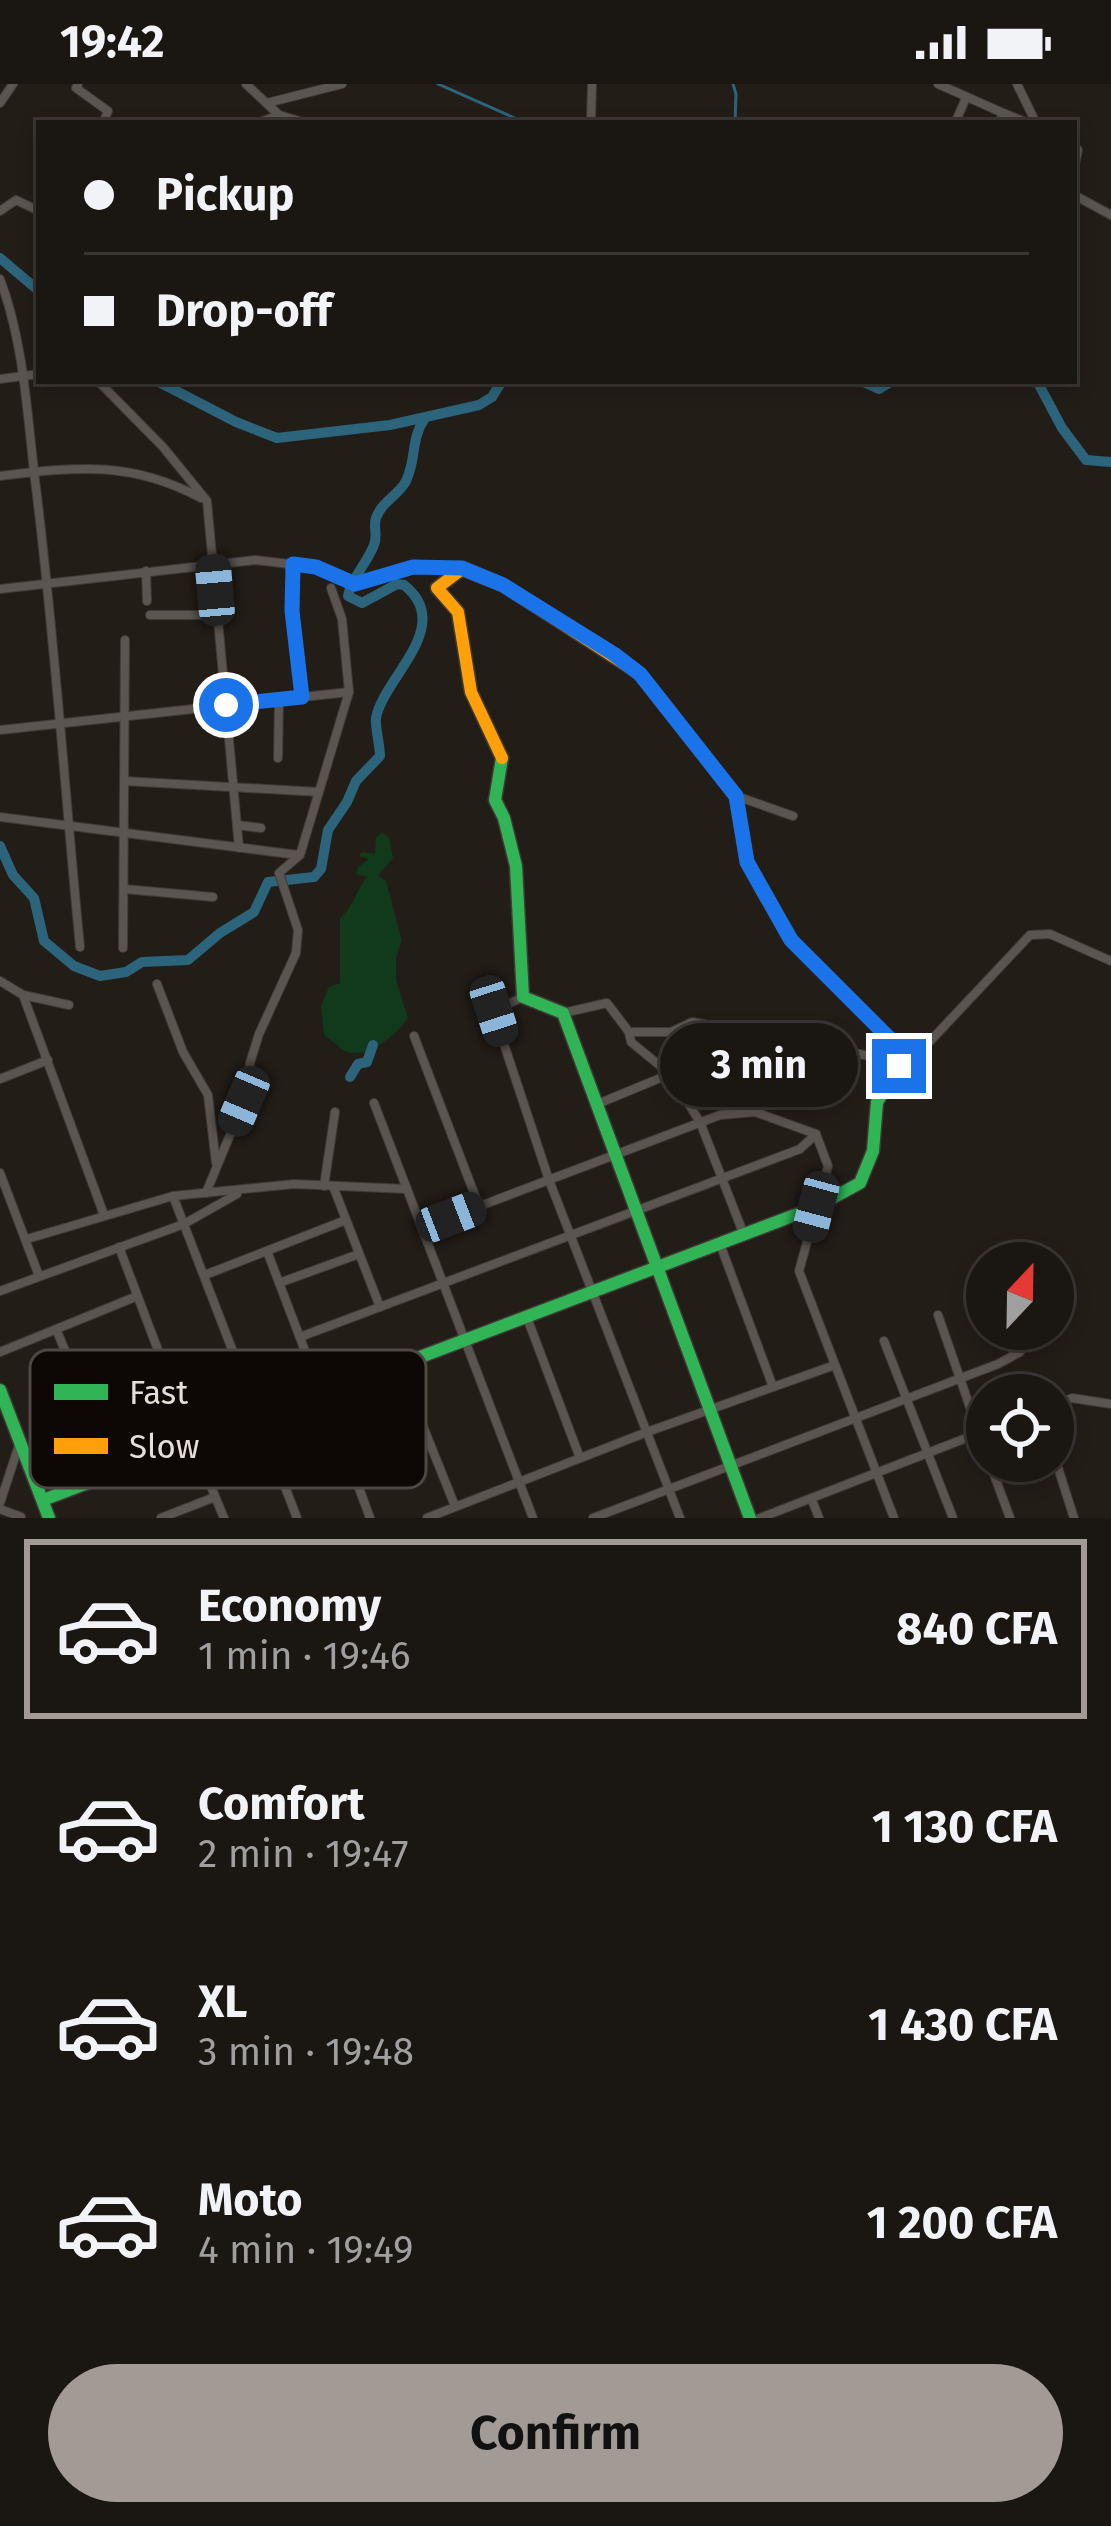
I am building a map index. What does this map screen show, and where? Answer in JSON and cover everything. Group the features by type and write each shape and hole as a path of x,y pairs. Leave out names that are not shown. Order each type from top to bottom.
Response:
{"street":[{"path":"0,103 13,84"},
{"path":"78,84 76,88 108,111 104,120"},
{"path":"245,84 279,115 296,120"},
{"path":"267,104 342,84"},
{"path":"591,120 592,84"},
{"path":"938,84 1001,118"},
{"path":"1018,84 1031,120"},
{"path":"956,120 966,98"},
{"path":"266,120 279,115"},
{"path":"1077,197 1111,215"},
{"path":"0,211 16,200 36,210"},
{"path":"0,279 12,311 24,376 80,947"},
{"path":"0,379 36,374"},
{"path":"101,384 163,447 207,501 239,848"},
{"path":"0,476 124,468 177,485 207,501"},
{"path":"0,589 255,560 316,567 351,582 413,567 462,568 503,585 640,674 736,796 747,862 791,940 898,1047 899,1066"},
{"path":"293,564 292,611 302,697"},
{"path":"462,568 437,588 454,601 469,640 466,667 471,691 502,756 495,800 508,818 520,915 523,997"},
{"path":"146,571 147,602"},
{"path":"206,1193 244,1101 259,1034 296,953 298,930 279,878 300,855 349,692 342,619 331,588"},
{"path":"150,615 218,615"},
{"path":"123,948 125,640"},
{"path":"0,730 349,692"},
{"path":"278,758 279,700"},
{"path":"124,781 319,792"},
{"path":"736,796 794,817"},
{"path":"0,817 300,855"},
{"path":"238,825 261,828"},
{"path":"124,889 213,897"},
{"path":"426,1354 816,1207 860,1184 873,1151 877,1102 899,1066 918,1054 1030,935 1050,934 1111,961"},
{"path":"0,981 23,995 69,1005"},
{"path":"157,984 183,1052 208,1095 216,1165"},
{"path":"23,995 104,1214"},
{"path":"680,1518 549,1180 494,1011 523,997 563,1013 607,1003 631,1042 670,1074 700,1122 744,1234"},
{"path":"563,1013 750,1518"},
{"path":"629,1032 671,1032 692,1022 885,1059 899,1066"},
{"path":"413,1036 479,1206"},
{"path":"0,1079 48,1060"},
{"path":"595,1105 670,1074"},
{"path":"374,1103 533,1518"},
{"path":"334,1112 328,1186 380,1307"},
{"path":"422,1228 719,1114 755,1112 816,1134 828,1166 799,1271 894,1518"},
{"path":"300,1337 800,1149 816,1134"},
{"path":"0,1173 39,1276"},
{"path":"27,1239 173,1196 294,1184 407,1189"},
{"path":"0,1291 184,1224 242,1191"},
{"path":"173,1196 233,1350"},
{"path":"205,1274 346,1220"},
{"path":"720,1244 773,1387"},
{"path":"119,1247 157,1350"},
{"path":"267,1251 305,1350"},
{"path":"279,1282 358,1254"},
{"path":"0,1352 135,1297"},
{"path":"526,1315 580,1458"},
{"path":"938,1315 966,1396"},
{"path":"56,1329 65,1350"},
{"path":"884,1341 952,1518"},
{"path":"593,1518 998,1364 1020,1350"},
{"path":"427,1518 835,1365"},
{"path":"0,1390 30,1465"},
{"path":"1074,1398 1111,1404"},
{"path":"426,1433 455,1506"},
{"path":"760,1518 966,1438"},
{"path":"21,1441 0,1506 21,1517"},
{"path":"997,1482 1010,1518"},
{"path":"1063,1482 1075,1518"},
{"path":"39,1488 50,1518"},
{"path":"43,1500 74,1488"},
{"path":"211,1488 224,1518"},
{"path":"285,1488 297,1518"},
{"path":"359,1488 370,1518"},
{"path":"161,1518 215,1497"},
{"path":"812,1500 819,1518"}],"green space":[{"path":"382,832 389,838 393,858 378,876 386,881 402,941 396,956 396,980 408,1018 381,1044 356,1053 345,1051 324,1035 321,1006 329,987 340,983 340,918 367,877 356,874 369,859 359,856 375,854 376,838"}],"waterway":[{"path":"438,84 519,120"},
{"path":"733,84 735,120"},
{"path":"0,258 36,288"},
{"path":"163,384 277,438 390,425 479,405 500,384"},
{"path":"868,384 879,389 887,384"},
{"path":"1039,384 1086,460 1111,462"},
{"path":"0,846 13,875 34,898 44,941 74,966 100,976 126,972 142,962 188,960 254,912 268,882 314,877 321,869 328,830 356,781 380,756 376,718 381,702 420,635 423,617 418,601 404,585 397,584 362,603 348,596 374,545 379,512 406,481 425,418"},
{"path":"350,1077 358,1064 367,1062 373,1045"}],"traffic: fast":[{"path":"502,758 495,800 516,866 523,997 563,1013 750,1518"},
{"path":"426,1355 816,1207 860,1183 873,1151 877,1102 899,1066 898,1047 791,940 767,898"},
{"path":"0,1390 30,1468"},
{"path":"38,1488 49,1518"},
{"path":"43,1500 75,1488"}],"traffic: slow":[{"path":"502,758 471,692 458,612 437,588 462,569 503,585 640,674 736,796 747,862 767,898"}],"route":[{"path":"226,705 302,697 292,611 293,564 334,572 355,584 413,567 441,566 462,568 503,585 640,674 736,796 747,862 791,940 898,1047 899,1066"}]}
